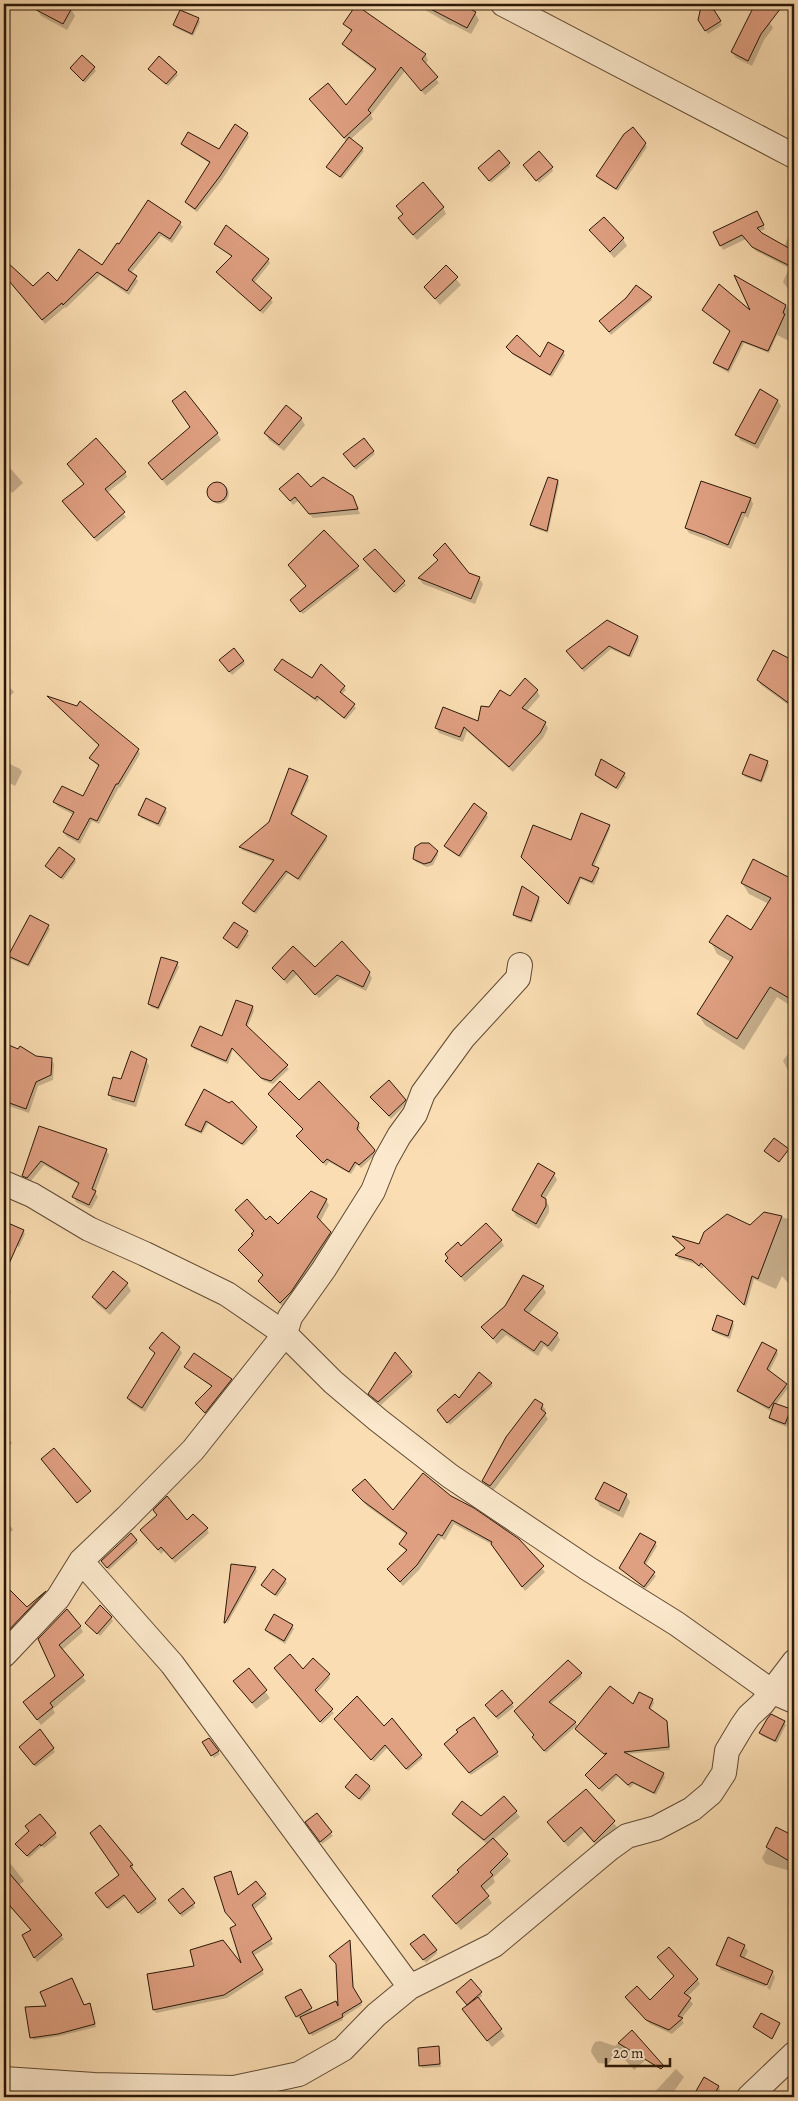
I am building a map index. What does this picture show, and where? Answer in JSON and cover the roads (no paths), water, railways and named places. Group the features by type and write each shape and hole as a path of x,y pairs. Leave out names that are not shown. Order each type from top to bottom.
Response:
{"street":[{"path":"503,4 794,156"},
{"path":"4,1655 58,1598 81,1561 128,1517 193,1450 284,1334 290,1316 324,1269 373,1191 385,1161 399,1136 415,1114 423,1093 463,1038 518,978 520,965"},
{"path":"4,1183 32,1195 89,1229 227,1294 284,1334 333,1382 450,1476 587,1568 677,1624 771,1691 794,1701"},
{"path":"81,1561 172,1664 410,1987"},
{"path":"4,2079 94,2086 234,2088 299,2074 343,2049 376,2015 410,1987 494,1945 627,1836 656,1828 692,1809 711,1793 724,1773 727,1751 749,1716 762,1704 794,1662"},
{"path":"749,2097 794,2054"}]}
